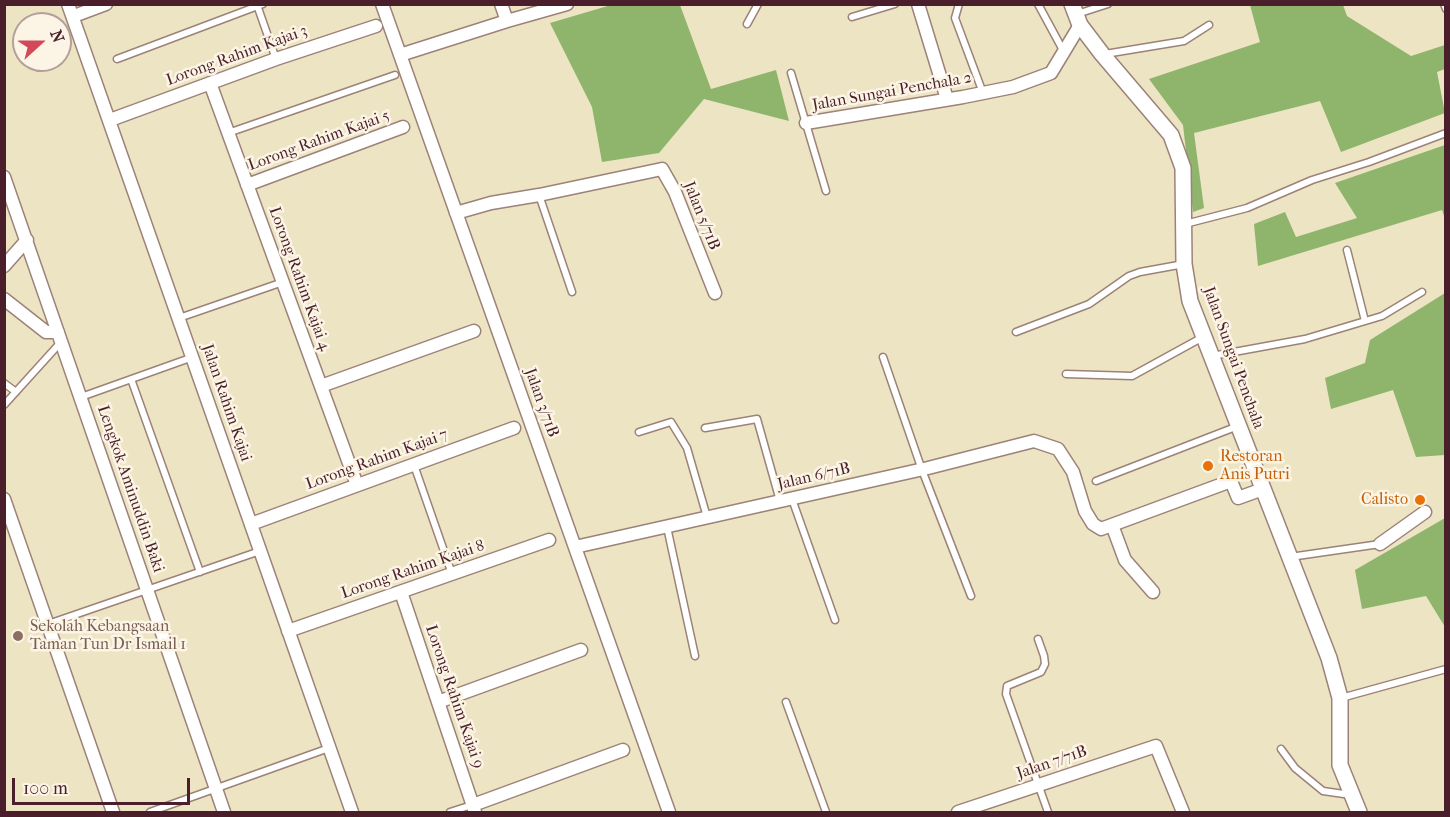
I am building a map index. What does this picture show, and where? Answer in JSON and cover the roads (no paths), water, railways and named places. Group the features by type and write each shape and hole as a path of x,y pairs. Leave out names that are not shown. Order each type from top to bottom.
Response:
{"street":[{"path":"71,10 106,4"},
{"name":"Jalan 3/71B","path":"382,4 669,813"},
{"path":"501,4 507,21"},
{"path":"400,55 567,4"},
{"path":"918,4 947,99"},
{"name":"Jalan Rahim Kajai","path":"71,10 352,813"},
{"name":"Jalan Sungai Penchala 2","path":"806,123 1013,87 1051,73 1064,52 1076,15"},
{"name":"Jalan Sungai Penchala","path":"1076,15 1102,54 1171,135 1183,168 1184,264 1190,301 1329,658 1340,698 1340,765 1359,813"},
{"name":"Lorong Rahim Kajai 3","path":"110,120 276,59 376,26"},
{"name":"Lorong Rahim Kajai 4","path":"210,83 357,485"},
{"name":"Lorong Rahim Kajai 5","path":"247,185 403,127"},
{"name":"Jalan 5/71B","path":"456,213 491,203 662,169 675,192 715,293"},
{"name":"Lengkok Aminuddin Baki","path":"4,177 224,813"},
{"path":"4,266 27,240"},
{"path":"4,299 46,332 60,337"},
{"path":"321,386 474,331"},
{"name":"Lorong Rahim Kajai 7","path":"251,524 514,428"},
{"name":"Jalan 6/71B","path":"575,548 922,470 1034,441 1058,448 1073,472 1085,512 1093,524 1101,529 1112,525"},
{"path":"1153,592 1125,560 1112,525 1231,481 1238,498 1263,489"},
{"path":"4,499 113,813"},
{"path":"1380,544 1425,512"},
{"name":"Lorong Rahim Kajai 8","path":"288,631 549,540"},
{"name":"Lorong Rahim Kajai 9","path":"401,592 474,809"},
{"path":"438,702 581,650"},
{"name":"Jalan 7/71B","path":"958,813 1156,746 1183,813"},
{"path":"474,809 623,750"}],"lane":[{"path":"747,24 758,4"},
{"path":"852,17 895,4"},
{"name":"Jalan Sungai Penchala 2","path":"959,4 955,18 983,93"},
{"path":"1038,4 1064,52"},
{"path":"1076,15 1108,4"},
{"path":"1444,4 1446,9"},
{"path":"117,59 259,5 276,59"},
{"path":"1102,54 1184,41 1209,24"},
{"path":"791,73 826,191"},
{"path":"228,133 395,75"},
{"path":"1184,224 1247,208 1312,180 1369,162 1446,133"},
{"path":"539,195 572,291"},
{"path":"1347,250 1365,321"},
{"path":"1016,332 1089,304 1129,276 1184,264"},
{"path":"179,318 283,282"},
{"path":"1211,357 1305,339 1382,316 1422,292"},
{"path":"1066,374 1132,376 1203,336"},
{"path":"4,405 60,337"},
{"path":"81,397 193,357"},
{"path":"883,357 922,470 971,596"},
{"path":"131,379 200,572"},
{"path":"4,383 16,392"},
{"path":"705,428 757,420 786,500 835,620"},
{"path":"639,432 671,422 687,448 707,518"},
{"path":"1096,481 1238,426"},
{"path":"414,464 452,574"},
{"path":"667,526 695,656"},
{"path":"1289,557 1380,544"},
{"path":"48,624 260,551"},
{"path":"1038,639 1045,664 1041,672 1006,686 1006,694 1048,813"},
{"path":"1340,698 1446,669"},
{"path":"786,702 826,813"},
{"path":"150,813 166,810 216,789 329,748"},
{"path":"1281,749 1295,768 1323,791 1352,795"},
{"path":"450,813 474,809"}],"place":[{"name":"Restoran Anis Putri","path":"1208,466"},
{"name":"Calisto","path":"1420,500"},
{"name":"Sekolah Kebangsaan Taman Tun Dr Ismail 1","path":"18,636"}]}
